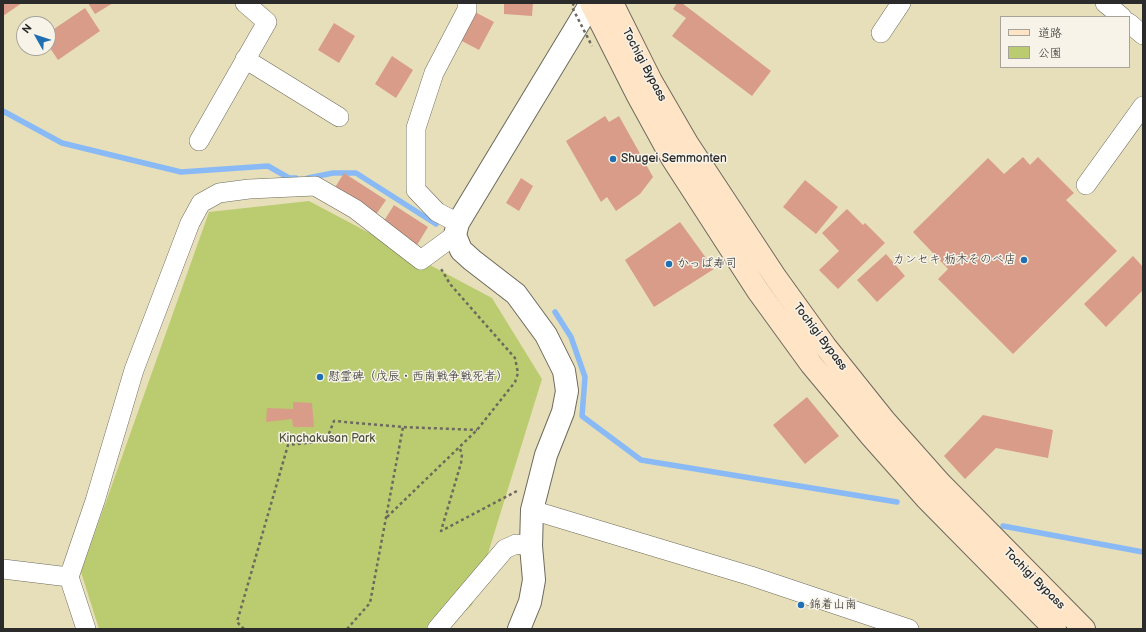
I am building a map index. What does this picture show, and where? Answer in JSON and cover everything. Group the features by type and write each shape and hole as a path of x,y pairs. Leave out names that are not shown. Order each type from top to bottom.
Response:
{"main road":[{"name":"Tochigi Bypass","path":"591,3 638,96 672,158 758,291 811,364 870,436 926,498 1055,629"},
{"name":"Tochigi Bypass","path":"612,3 651,81 687,143 776,278 825,346 885,421 940,483 1084,629"}],"street":[{"path":"199,141 266,22 245,3"},
{"path":"467,3 466,10 434,73 416,128 416,190 457,229 461,250 516,294 546,335 564,371 567,391 562,412 546,455 532,510 531,546 534,580 530,602 518,629"},
{"path":"86,629 70,577 95,501 134,370 190,223 200,204 220,193 249,189 315,186 355,209 421,260 432,253 457,229 591,3"},
{"path":"881,34 901,3"},
{"path":"1105,3 1121,16"},
{"path":"1130,24 1143,35"},
{"path":"245,60 339,117"},
{"path":"1086,185 1143,106"},
{"path":"532,510 751,576 909,629"},
{"path":"437,629 506,549 516,544 531,546"},
{"path":"3,569 70,577"}],"path":[{"path":"574,3 572,7 596,52"},
{"path":"585,49 592,46"},
{"path":"387,517 460,449 515,382 518,373 515,358 450,284 432,253"},
{"path":"244,629 237,622 288,444 326,441 334,421 403,427 477,430"},
{"path":"347,629 370,603 403,427"},
{"path":"460,449 462,454 461,464 441,532 540,478"}],"green space":[{"name":"Kinchakusan Park","path":"309,201 492,298 542,379 472,605 446,629 99,629 81,572 209,212"}],"building":[{"path":"3,3 22,3 3,16"},
{"path":"88,3 113,3 95,14"},
{"path":"504,3 533,3 532,16 504,14"},
{"path":"677,3 682,3 771,71 752,96 672,36 686,18 673,9"},
{"path":"85,8 100,31 58,60 55,56 56,28"},
{"path":"475,12 494,22 479,50 460,40"},
{"path":"334,23 355,36 339,63 318,50"},
{"path":"392,56 413,70 396,98 375,84"},
{"path":"605,116 609,122 619,116 653,177 640,194 616,211 607,197 601,202 566,141"},
{"name":"カンセキ 栃木そのべ店","path":"1023,157 1030,165 1038,157 1074,193 1066,200 1117,251 1013,354 938,279 948,269 913,232 988,158 1004,174"},
{"path":"344,173 386,200 375,216 334,189"},
{"path":"521,178 533,186 519,211 506,203"},
{"path":"805,180 838,207 816,234 783,207"},
{"path":"394,205 428,227 417,245 382,224"},
{"path":"847,209 863,225 865,223 885,243 838,289 819,270 839,251 822,233"},
{"name":"かっぱ寿司","path":"680,222 714,269 654,307 625,260"},
{"path":"886,254 905,276 877,302 857,280"},
{"path":"1133,256 1143,267 1143,290 1106,327 1084,304"},
{"path":"807,397 839,436 805,464 773,425"},
{"path":"293,402 312,403 314,427 293,427 292,419 266,422 267,408 293,409"},
{"path":"983,415 1053,430 1048,458 996,448 965,479 944,456"}],"waterway":[{"path":"3,111 62,143 181,172 268,166 289,178 296,178"},
{"path":"308,178 333,173 356,173 436,224"},
{"path":"555,312 571,337 585,377 582,416 641,460 897,502"},
{"path":"1003,526 1143,552"}],"place":[{"name":"Shugei Semmonten","path":"613,159"},
{"name":"カンセキ 栃木そのべ店","path":"1024,260"},
{"name":"かっぱ寿司","path":"669,264"},
{"name":"慰霊碑（戊辰・西南戦争戦死者）","path":"320,377"},
{"name":"錦着山南","path":"801,605"}]}
